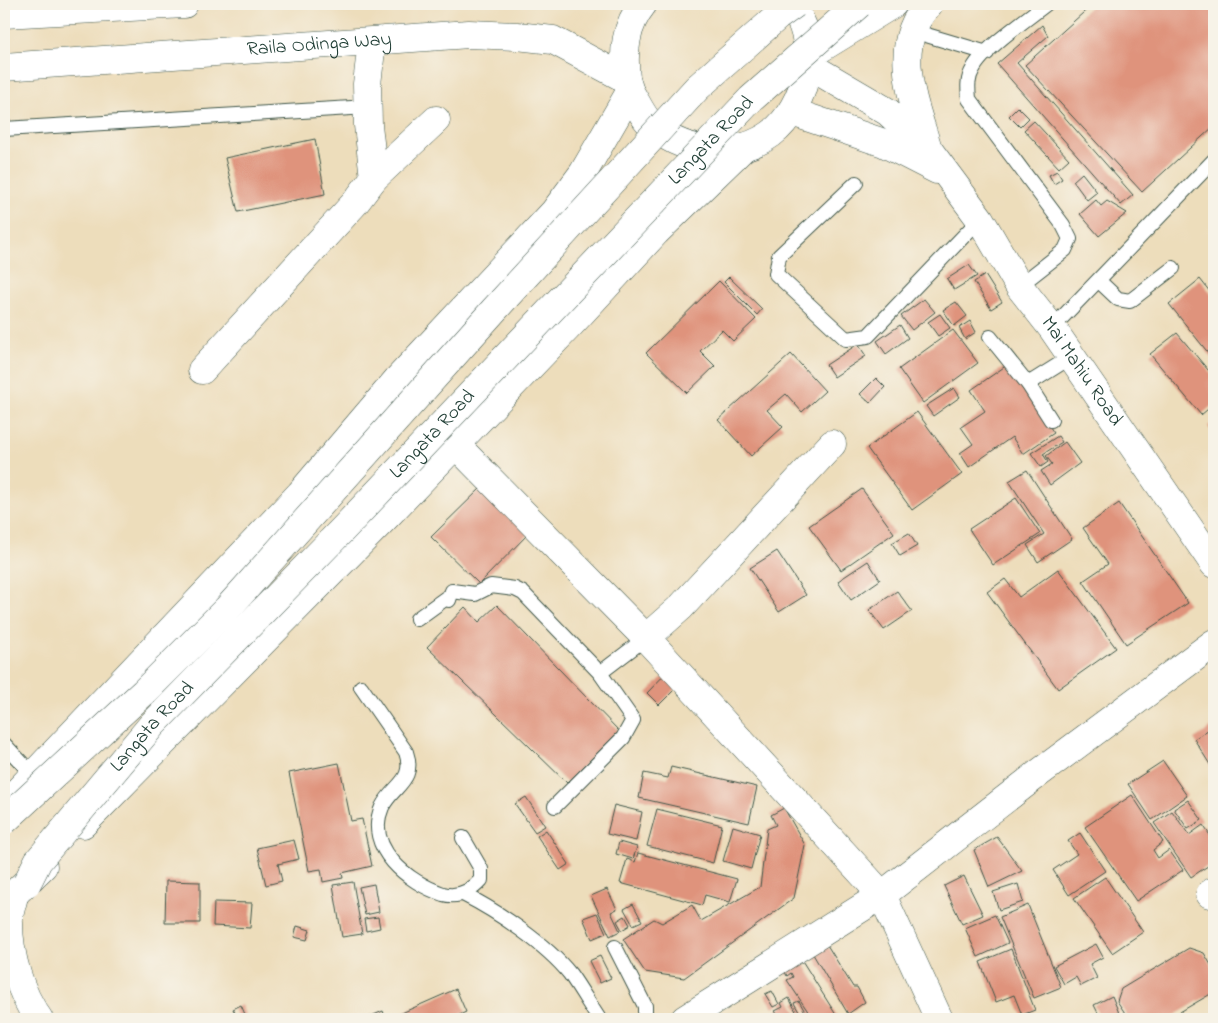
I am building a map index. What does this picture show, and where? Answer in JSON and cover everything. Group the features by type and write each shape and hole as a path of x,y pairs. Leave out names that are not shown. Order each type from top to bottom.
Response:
{"main road":[{"path":"4,14 184,4"},
{"path":"643,4 636,12 627,34 624,56 628,86 648,121 676,142 709,151 744,147 771,134 792,112 808,60 804,30 789,4"},
{"name":"Langata Road","path":"4,821 144,692 227,609 494,310 697,88 777,17 795,4"},
{"name":"Langata Road","path":"15,894 38,861 152,725 357,515 751,99 859,4"},
{"path":"808,60 893,4"},
{"path":"928,150 907,78 908,44 920,14 929,4"},
{"name":"Raila Odinga Way","path":"4,67 469,34 553,40 628,86"},
{"path":"372,42 367,84 374,178"},
{"name":"Mai Mahiu Road","path":"808,60 831,77 888,112 928,150 950,177 980,219 1019,286 1052,328 1214,564"},
{"path":"4,806 32,774 300,494 396,380 554,212 583,173 628,86"},
{"path":"792,112 884,143 950,177"},
{"path":"202,370 355,203 374,178 436,120"},
{"name":"Langata Road","path":"15,894 456,445 656,232 744,147"},
{"path":"646,638 682,607 832,444"},
{"path":"456,445 646,638 882,895 938,1019"},
{"path":"685,1019 882,895 1039,773 1214,642"},
{"path":"15,894 8,922 18,976 34,1013"},
{"path":"4,996 34,1013"}],"lane":[{"path":"1019,286 1065,250 1070,239 1063,225 969,99 968,82 973,68 987,53 1046,4"},
{"path":"913,31 987,53"},
{"path":"4,128 368,107"},
{"path":"1052,328 1214,160"},
{"path":"856,183 779,256 776,274 846,339 868,336 980,219"},
{"path":"1099,280 1118,299 1130,300 1173,268"},
{"path":"990,337 1028,384 1051,420"},
{"path":"1028,384 1071,357"},
{"path":"417,618 446,598 449,600 452,591 475,594 491,586 519,590 600,673 633,720 623,738 555,806"},
{"path":"600,673 646,638"},
{"path":"361,687 406,752 410,763 409,772 383,807 378,823 384,850 399,870 421,884 445,894 463,894 489,907 544,947 569,974 599,1019"},
{"path":"4,744 32,774"},
{"path":"463,838 481,868 481,874 477,884 463,894"},
{"path":"615,948 644,1006 645,1019"}],"building":[{"path":"1093,4 1214,4 1214,126 1142,192 1025,65"},
{"path":"1042,25 1048,36 1017,63 1133,195 1121,205 997,64"},
{"path":"1018,107 1029,118 1020,127 1009,116"},
{"path":"1034,121 1069,159 1059,168 1024,130"},
{"path":"315,139 325,194 238,212 225,158"},
{"path":"1057,171 1062,179 1054,184 1049,175"},
{"path":"1082,173 1097,192 1087,200 1073,181"},
{"path":"1096,200 1101,206 1107,201 1127,213 1099,236 1080,214"},
{"path":"969,265 977,276 954,290 947,279"},
{"path":"985,275 1002,302 991,309 974,282"},
{"path":"729,277 762,309 757,315 724,282"},
{"path":"1200,279 1214,297 1214,360 1169,304"},
{"path":"719,281 756,319 733,341 722,330 700,351 715,366 687,393 646,353"},
{"path":"924,299 935,312 912,330 901,316"},
{"path":"956,302 967,316 954,326 943,310"},
{"path":"940,314 950,328 938,336 928,322"},
{"path":"970,321 976,332 965,339 959,328"},
{"path":"900,325 908,338 886,354 877,341"},
{"path":"953,330 978,363 923,403 899,369"},
{"path":"1177,333 1214,377 1214,404 1201,415 1150,354"},
{"path":"858,344 866,356 834,377 826,365"},
{"path":"791,354 825,391 802,412 786,394 767,410 783,427 751,456 718,420"},
{"path":"1007,365 1054,433 1023,454 1012,437 969,467 960,453 973,444 961,427 985,411 971,390"},
{"path":"876,378 885,387 870,403 860,394"},
{"path":"954,388 960,397 933,416 926,406"},
{"path":"917,412 962,474 912,510 867,448"},
{"path":"1214,423 1214,435 1208,426"},
{"path":"1214,435 1214,448 1210,441"},
{"path":"1058,436 1062,442 1043,454 1048,462 1041,467 1031,453"},
{"path":"1065,442 1080,463 1050,485 1041,471 1052,464 1046,456"},
{"path":"1027,470 1072,539 1038,562 1027,545 1044,534 1009,481"},
{"path":"485,484 532,530 479,584 431,537"},
{"path":"862,489 894,533 841,570 809,526"},
{"path":"1016,498 1040,534 993,565 969,529"},
{"path":"1119,503 1188,603 1126,644 1083,581 1108,564 1083,528"},
{"path":"909,533 917,546 900,556 892,543"},
{"path":"777,551 806,595 779,612 750,568"},
{"path":"868,561 880,580 851,600 838,581"},
{"path":"1058,569 1116,648 1058,689 987,592 1005,579 1019,597"},
{"path":"897,591 912,611 884,630 869,610"},
{"path":"497,605 619,731 567,783 427,647 465,607 479,622"},
{"path":"669,670 682,682 659,705 647,693"},
{"path":"1214,726 1214,771 1194,739"},
{"path":"1163,761 1187,796 1152,820 1128,784"},
{"path":"339,763 351,821 362,819 372,866 342,873 343,878 323,882 321,869 309,871 289,773"},
{"path":"671,767 757,787 749,823 639,798 644,773 668,778"},
{"path":"1132,795 1163,842 1153,850 1158,858 1169,850 1183,870 1136,901 1085,827"},
{"path":"526,797 545,826 535,832 515,804"},
{"path":"1188,800 1202,820 1188,829 1174,809"},
{"path":"614,805 642,812 636,841 607,834"},
{"path":"784,808 805,845 794,898 684,978 645,972 623,939 654,919 662,923 692,905 701,921 760,887 767,829 776,825 771,815"},
{"path":"657,809 722,825 713,863 647,846"},
{"path":"1172,811 1189,835 1203,825 1214,841 1214,862 1191,877 1154,823"},
{"path":"733,826 760,834 751,869 723,861"},
{"path":"546,830 569,864 560,870 537,836"},
{"path":"1080,833 1105,871 1069,895 1053,870 1077,854 1068,841"},
{"path":"997,837 1022,871 989,887 974,850"},
{"path":"294,840 299,859 278,864 282,881 266,885 257,848"},
{"path":"619,842 637,847 633,859 616,854"},
{"path":"638,853 737,879 730,902 705,895 702,905 620,883 627,859 635,862"},
{"path":"964,876 983,915 962,924 944,886"},
{"path":"1105,877 1143,932 1112,953 1074,898"},
{"path":"166,881 200,882 200,923 165,923"},
{"path":"353,882 362,934 342,937 333,885"},
{"path":"374,884 379,912 365,915 359,887"},
{"path":"1018,884 1023,902 999,910 993,892"},
{"path":"607,889 617,909 611,912 620,931 610,936 591,896"},
{"path":"214,902 252,903 250,928 213,926"},
{"path":"633,904 642,921 633,925 624,909"},
{"path":"1028,905 1061,987 1034,998 1000,917"},
{"path":"597,913 606,933 592,939 583,918"},
{"path":"995,915 1008,943 978,957 965,928"},
{"path":"625,916 630,925 622,930 617,921"},
{"path":"378,917 380,928 366,931 364,919"},
{"path":"297,926 310,930 307,940 294,937"},
{"path":"824,940 853,987 857,987 865,1002 848,1014 810,949"},
{"path":"1096,944 1103,957 1090,964 1097,978 1081,986 1076,977 1064,984 1054,966"},
{"path":"1189,948 1204,953 1214,970 1214,992 1168,1019 1129,1019 1117,1001 1121,989"},
{"path":"1011,949 1035,1010 1022,1015 1014,995 996,1002 980,962"},
{"path":"600,956 611,978 600,983 589,961"},
{"path":"801,959 838,1018 813,1019 787,980 793,977 791,973 787,976 784,970"},
{"path":"456,989 466,1012 451,1019 388,1019"},
{"path":"772,991 779,1004 773,1007 765,994"},
{"path":"1112,996 1119,1013 1101,1019 1094,1005"},
{"path":"789,998 800,1019 780,1019 775,1011 783,1007 781,1003"},
{"path":"799,1001 808,1017 803,1019 794,1003"},
{"path":"241,1005 247,1019 238,1019 233,1009"},
{"path":"383,1011 386,1019 370,1019 369,1017"}]}
